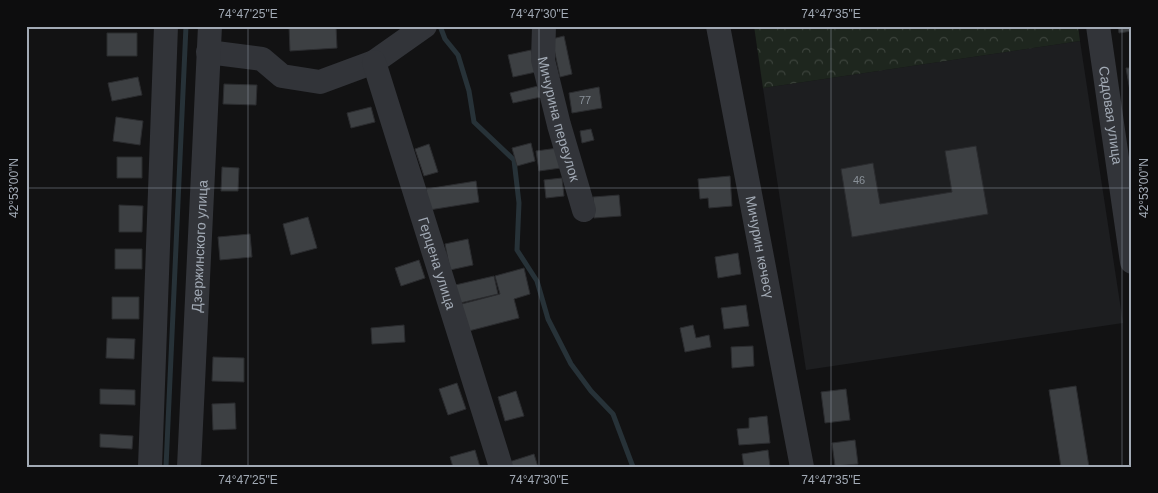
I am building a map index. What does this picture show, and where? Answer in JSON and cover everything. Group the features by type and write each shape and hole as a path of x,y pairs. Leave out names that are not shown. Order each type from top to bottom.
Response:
{"street":[{"path":"150,467 166,26"},
{"name":"Дзержинского улица","path":"189,467 210,26"},
{"path":"208,52 262,59 282,76 320,82 374,62 425,26"},
{"name":"Мичурина переулок","path":"544,26 543,60 559,125 584,210"},
{"name":"Мичурин көчөсү","path":"718,26 802,467"},
{"name":"Садовая улица","path":"1098,26 1132,262"},
{"name":"Герцена улица","path":"374,62 501,467"}],"shaded area":[{"path":"1080,41 1123,323 806,370 763,88"}],"green space":[{"path":"754,26 1078,26 1080,41 763,88"}],"building":[{"path":"289,26 336,26 337,48 290,51"},
{"path":"1118,26 1132,26 1132,31 1119,33"},
{"path":"107,33 137,33 137,56 107,56"},
{"path":"564,36 572,74 560,77 552,39"},
{"path":"531,50 536,72 513,77 508,55"},
{"path":"1126,68 1132,68 1132,91 1130,91"},
{"path":"138,77 142,95 112,101 108,83"},
{"path":"224,84 257,85 256,105 223,104"},
{"path":"538,86 541,97 513,103 510,93"},
{"path":"599,87 602,108 572,113 569,93"},
{"path":"371,107 375,122 351,128 347,113"},
{"path":"116,117 143,121 140,145 113,141"},
{"path":"591,129 594,140 582,143 580,131"},
{"path":"531,143 535,161 517,166 512,148"},
{"path":"429,144 438,172 424,176 415,149"},
{"path":"976,146 988,214 852,237 841,169 873,163 880,204 952,192 945,151"},
{"path":"558,148 561,168 539,171 536,151"},
{"path":"117,157 142,157 142,178 117,178"},
{"path":"222,167 239,168 238,191 221,191"},
{"path":"730,176 732,206 709,208 708,198 700,199 698,179"},
{"path":"562,178 564,196 546,198 544,180"},
{"path":"476,181 479,202 429,210 426,189"},
{"path":"619,195 621,216 594,218 593,197"},
{"path":"119,205 143,206 142,232 119,232"},
{"path":"308,217 317,248 291,255 283,224"},
{"path":"250,234 252,257 220,260 218,237"},
{"path":"468,239 473,265 450,270 445,244"},
{"path":"115,249 142,249 142,269 115,269"},
{"path":"738,253 741,274 718,278 715,257"},
{"path":"419,260 425,278 401,286 395,268"},
{"path":"524,268 530,294 514,299 519,318 461,333 454,306 500,294 495,276"},
{"path":"494,276 498,294 456,304 451,286"},
{"path":"112,297 139,297 139,319 112,319"},
{"path":"746,305 749,326 724,329 721,308"},
{"path":"404,325 405,342 372,344 371,328"},
{"path":"693,325 696,338 709,335 711,347 685,352 680,328"},
{"path":"107,338 135,339 134,359 106,358"},
{"path":"753,346 754,366 732,368 731,347"},
{"path":"213,357 244,358 244,382 212,381"},
{"path":"457,383 466,409 448,415 439,389"},
{"path":"1076,386 1089,467 1061,467 1049,390"},
{"path":"100,389 135,390 135,405 100,404"},
{"path":"846,389 850,420 825,423 821,392"},
{"path":"516,391 524,416 505,421 498,397"},
{"path":"235,403 236,429 213,430 212,404"},
{"path":"767,416 770,443 739,445 737,429 749,428 749,418"},
{"path":"100,434 133,436 132,449 100,447"},
{"path":"855,440 858,464 835,466 832,443"},
{"path":"475,450 480,467 453,467 450,457"},
{"path":"768,450 770,467 744,467 742,454"},
{"path":"534,454 538,467 511,467 509,462"}],"waterway":[{"path":"166,467 186,26"},
{"path":"440,26 445,39 458,55 469,91 474,122 514,160 519,203 517,250 537,281 548,319 571,364 591,391 613,414 633,467"}]}
